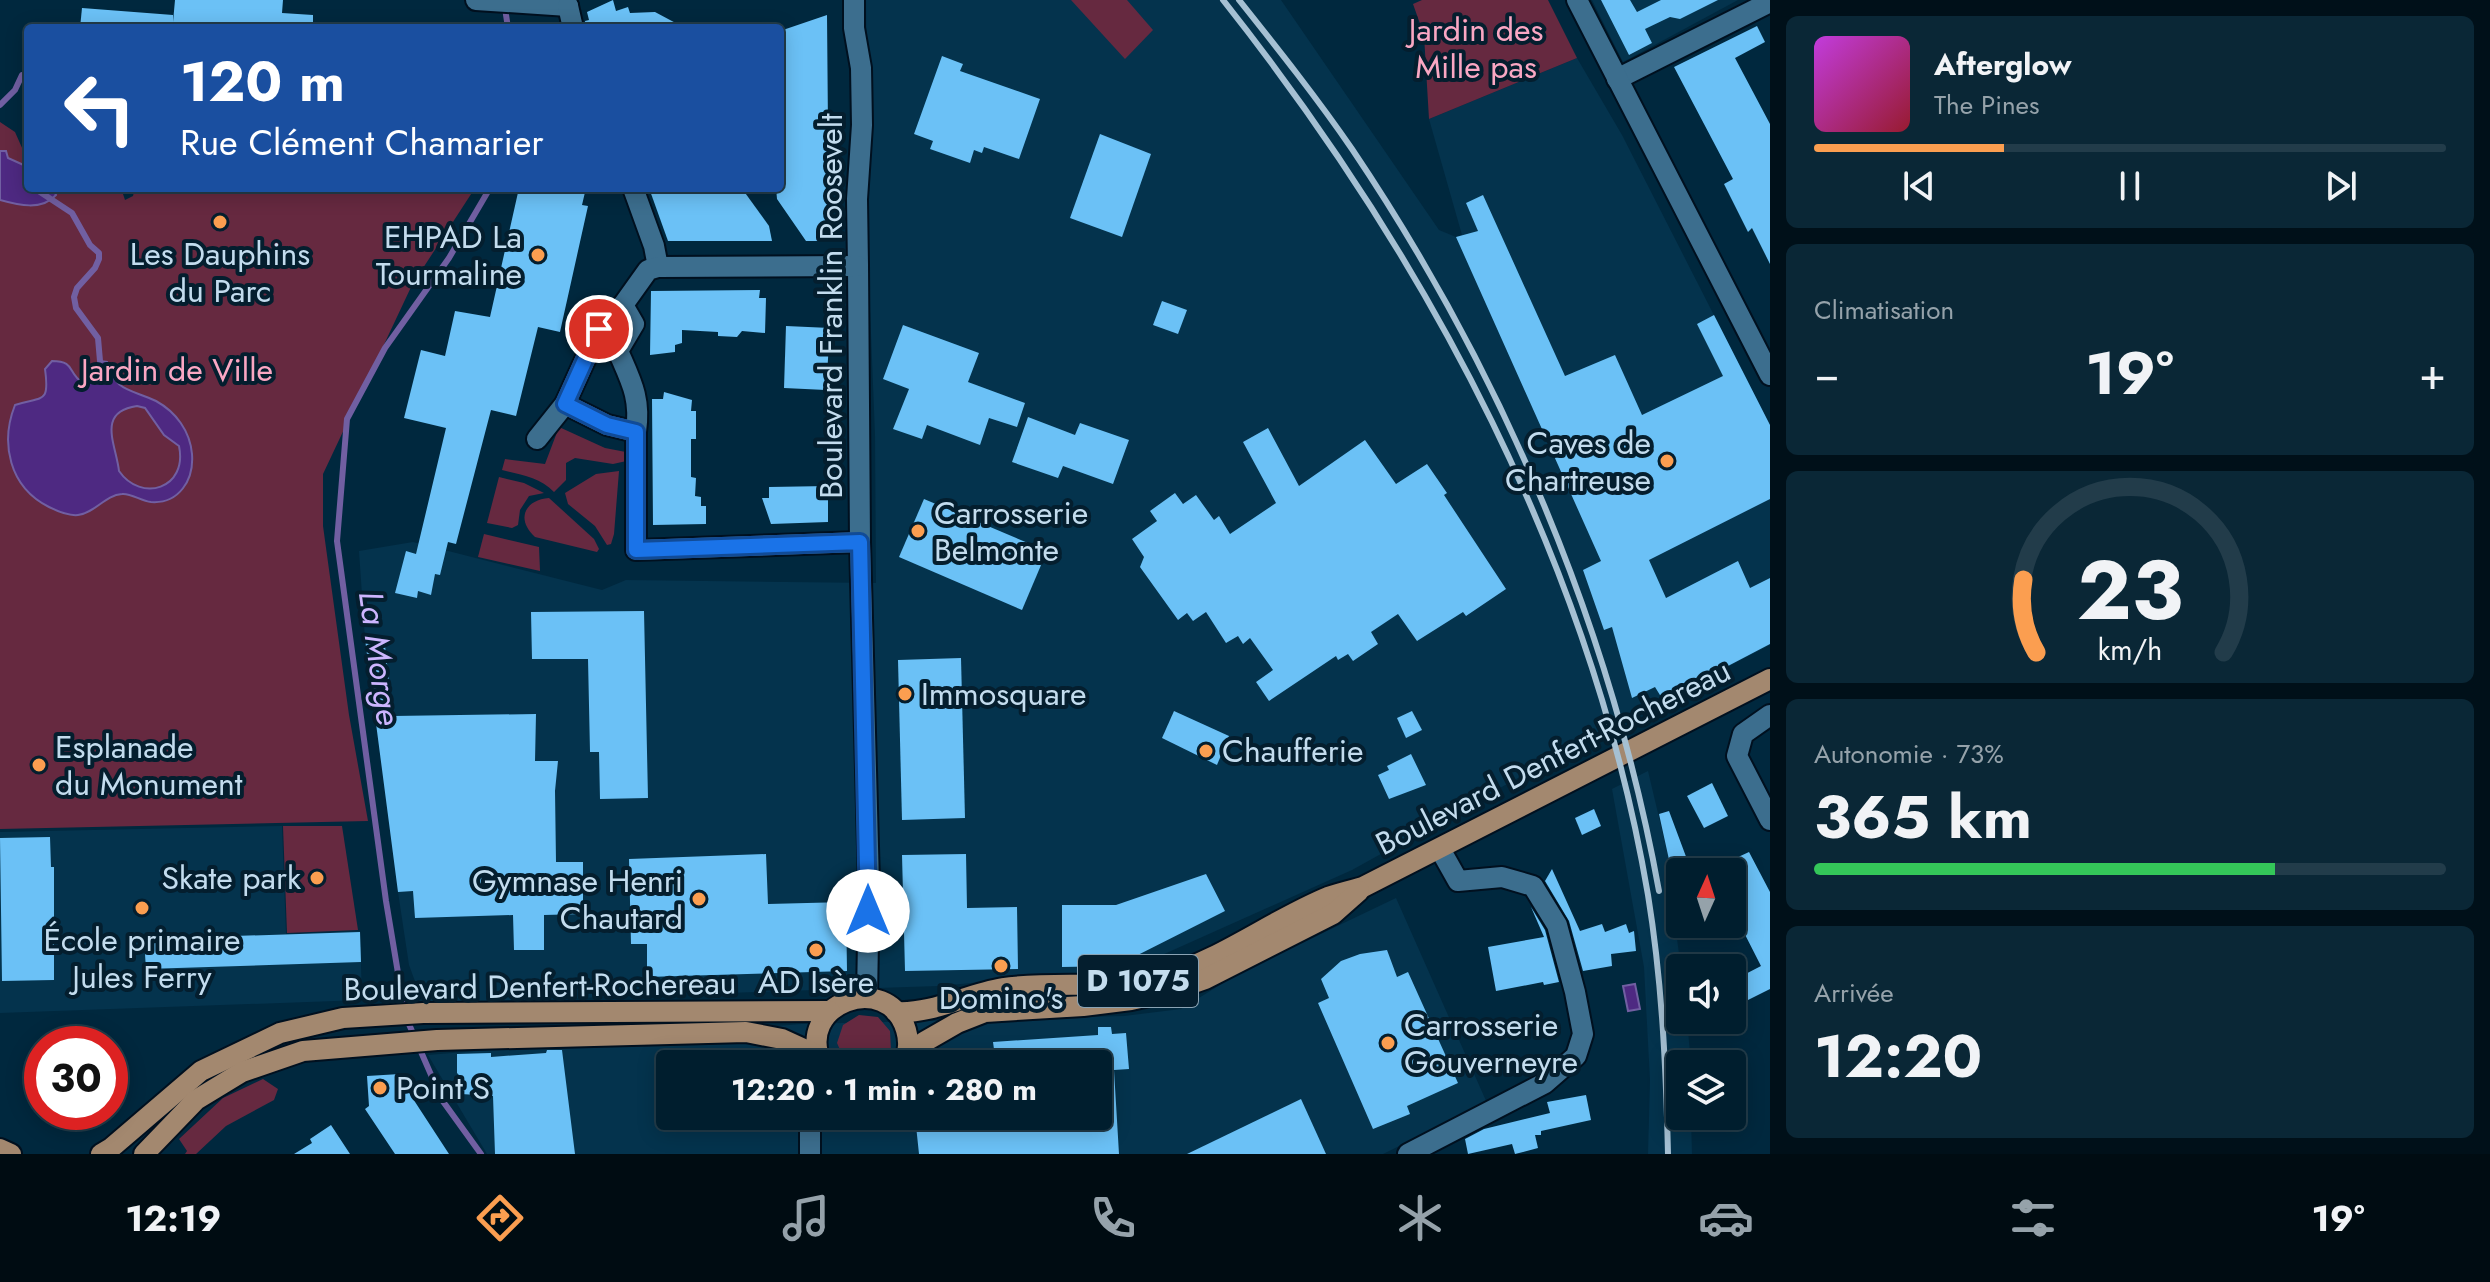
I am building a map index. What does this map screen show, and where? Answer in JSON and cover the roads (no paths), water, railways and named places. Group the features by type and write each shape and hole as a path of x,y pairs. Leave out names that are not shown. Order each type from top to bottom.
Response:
{"main road":[{"name":"Boulevard Denfert-Rochereau","path":"896,1012 916,1013 981,992 1007,988 1136,982 1163,977 1214,955 1329,896 1363,887 1770,679"},
{"name":"Boulevard Denfert-Rochereau","path":"916,1050 957,1023 985,1012 1131,1000 1168,992 1205,979 1333,914 1363,887"},
{"name":"Boulevard Denfert-Rochereau","path":"820,1050 819,1031 830,1011 847,1000 867,997"},
{"path":"867,997 883,1002 896,1012"},
{"name":"Boulevard Denfert-Rochereau","path":"101,1154 188,1081 219,1062 280,1033 343,1018 423,1013 830,1011"},
{"name":"Boulevard Denfert-Rochereau","path":"896,1012 905,1025 909,1040 907,1050"},
{"name":"Boulevard Denfert-Rochereau","path":"144,1154 196,1100 242,1072 303,1051 437,1040 746,1032 782,1039 803,1050"},
{"path":"0,1149 11,1154"}],"street":[{"name":"Boulevard Franklin Roosevelt","path":"854,0 854,28 861,68 862,125 857,199 860,542 869,884 867,997"},
{"path":"1577,0 1770,375"},
{"path":"486,1 570,3 573,24"},
{"path":"1617,79 1770,2"},
{"path":"634,192 654,246 658,267"},
{"path":"537,439 565,404 599,329 623,305 648,270 658,267 858,266"},
{"path":"623,305 634,324 618,351 637,394 636,550 860,542"},
{"path":"565,404 607,425 636,432"},
{"path":"1770,715 1743,734 1737,756 1770,820"},
{"path":"1408,1154 1545,1083 1576,1056 1583,1034 1557,925 1533,886 1502,877 1458,881 1440,849"},
{"path":"810,1130 810,1154"}],"waterway":[{"name":"La Morge","path":"505,8 507,24"},
{"path":"0,105 15,90 22,75"},
{"path":"40,192 72,213 90,245 99,253 95,268 77,288 74,297 76,308 98,338 100,361"},
{"name":"La Morge","path":"481,1154 442,1100 405,1015 386,901 337,541 347,419 385,348 449,258 488,192"}],"railway":[{"path":"1223,0 1298,100 1368,203 1433,310 1492,421 1543,535 1587,652 1622,772 1648,895 1662,1024 1668,1154"},
{"path":"1239,0 1352,149 1406,234 1502,412 1544,505 1612,695 1638,792 1659,891"}],"place":[{"name":"Les Dauphins du Parc","path":"220,222"},
{"name":"EHPAD La Tourmaline","path":"538,255"},
{"name":"Caves de Chartreuse","path":"1667,461"},
{"name":"Carrosserie Belmonte","path":"918,531"},
{"name":"Immosquare","path":"905,694"},
{"name":"Chaufferie","path":"1206,751"},
{"name":"Esplanade du Monument","path":"39,765"},
{"name":"Skate park","path":"317,878"},
{"name":"Gymnase Henri Chautard","path":"699,899"},
{"name":"École primaire Jules Ferry","path":"142,908"},
{"name":"AD Isère","path":"816,950"},
{"name":"Domino's","path":"1001,966"},
{"name":"Carrosserie Gouverneyre","path":"1388,1043"},
{"name":"Point S","path":"380,1088"}],"park label":[{"name":"Jardin des Mille pas","path":"1476,48"},
{"name":"Jardin de Ville","path":"177,370"}]}
